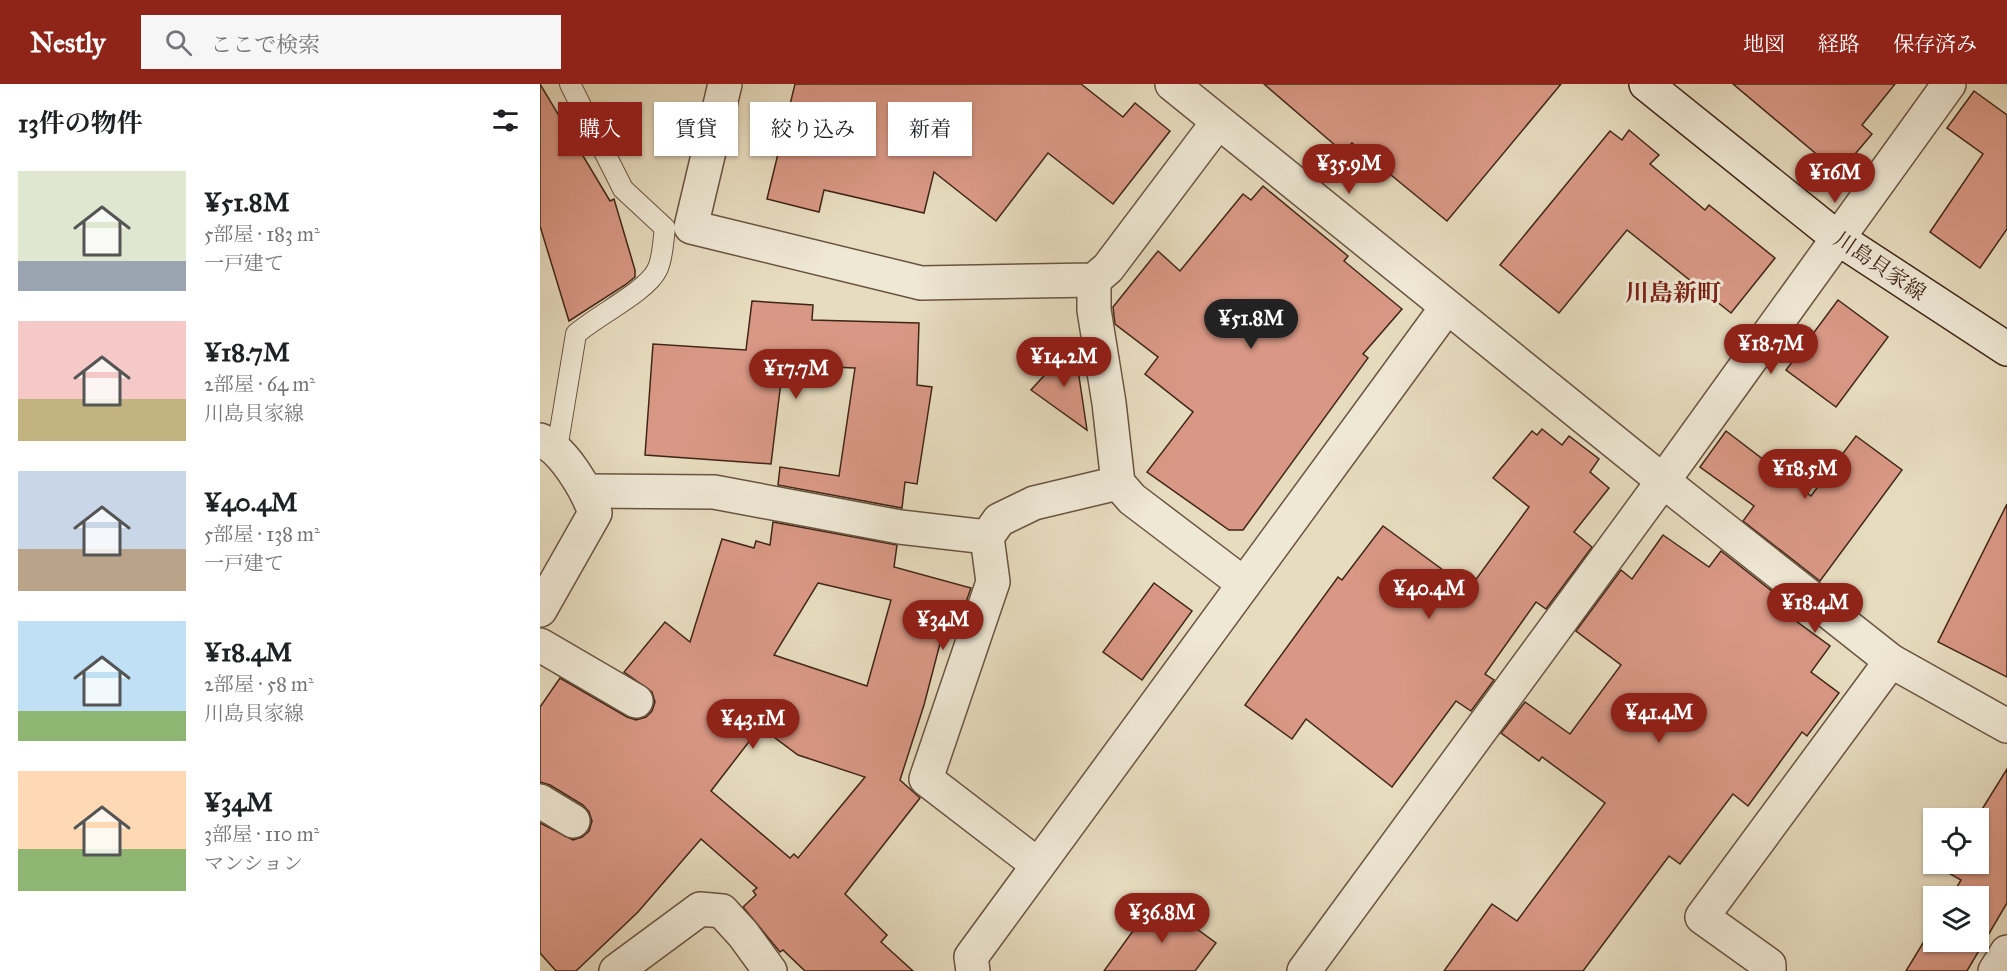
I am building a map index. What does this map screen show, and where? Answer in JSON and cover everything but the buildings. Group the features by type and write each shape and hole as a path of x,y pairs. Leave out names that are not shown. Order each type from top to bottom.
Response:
{"street":[{"path":"725,84 678,227 921,284 1094,280 1108,268 1218,122"},
{"path":"1172,84 1663,482 1891,661 2007,726"},
{"name":"川島貝家線","path":"1646,84 1839,240 2007,349"},
{"path":"1316,967 1949,84"},
{"path":"1094,280 1094,310 1109,403 1118,483 1132,499 1244,584"},
{"path":"973,971 971,957 1448,307"},
{"path":"540,610 595,513 588,491 549,444"},
{"path":"1038,865 926,779 993,582 987,537 999,520 1034,503 1118,483"},
{"path":"588,491 714,492 900,527 987,537"},
{"path":"540,645 636,701"},
{"path":"1769,971 1769,965 1702,917 1891,661"},
{"path":"540,801 573,821"},
{"path":"616,971 700,909 722,911 743,934 770,971"},
{"path":"1995,971 2007,952"}],"lane":[{"path":"549,444 576,334 590,321 642,286 658,270 678,227 623,189 570,84"}],"district":[{"name":"川島新町","path":"1673,293"}]}
